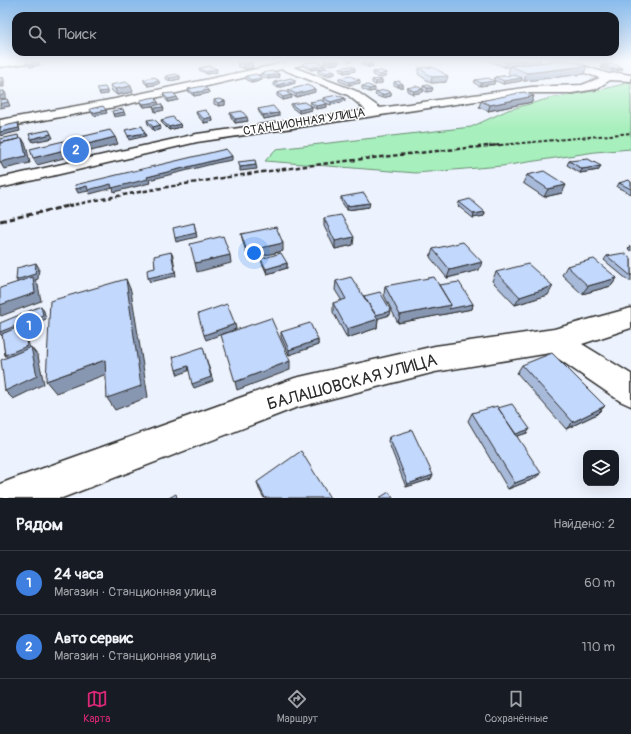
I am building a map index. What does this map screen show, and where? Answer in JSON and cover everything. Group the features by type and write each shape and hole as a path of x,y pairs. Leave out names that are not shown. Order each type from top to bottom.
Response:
{"street":[{"path":"0,124 115,103 204,83"},
{"path":"325,83 352,94 376,111"},
{"name":"СТАНЦИОННАЯ УЛИЦА","path":"0,183 197,138 376,111 531,90 563,91 587,88 601,83"},
{"name":"БАЛАШОВСКАЯ УЛИЦА","path":"13,498 295,393 435,359 554,341 631,318"},
{"path":"554,341 631,391"}],"green space":[{"path":"631,83 631,149 595,152 502,166 416,173 265,161 276,149 471,127 508,110 551,98"}],"building":[{"path":"128,83 131,86 115,89 110,85"},
{"path":"307,85 315,89 296,94 288,90"},
{"path":"368,85 375,88 369,89 362,86"},
{"path":"428,85 433,88 423,86"},
{"path":"203,86 208,90 193,93 188,89"},
{"path":"416,86 423,89 414,91 407,88"},
{"path":"105,87 107,91 99,92 97,88"},
{"path":"385,90 391,92 382,95 376,92"},
{"path":"0,91 4,91 4,95 0,96"},
{"path":"285,91 291,95 283,97 277,93"},
{"path":"524,92 534,96 490,105 481,101"},
{"path":"173,93 177,97 168,99 163,94"},
{"path":"337,95 345,98 331,102 323,98"},
{"path":"155,97 158,102 143,104 140,100"},
{"path":"7,99 8,102 0,104 0,100"},
{"path":"220,99 225,101 218,103 214,100"},
{"path":"321,100 327,104 316,106 310,102"},
{"path":"304,102 312,107 299,110 291,104"},
{"path":"161,104 163,107 155,108 153,106"},
{"path":"103,106 106,110 92,113 90,109"},
{"path":"273,106 279,113 263,115 258,109"},
{"path":"123,109 124,112 113,114 112,111"},
{"path":"205,110 212,117 204,119 196,112"},
{"path":"242,111 247,117 235,119 230,113"},
{"path":"173,117 180,124 169,127 161,120"},
{"path":"154,119 160,125 153,127 147,120"},
{"path":"18,123 19,128 0,132 0,127"},
{"path":"142,126 145,133 128,136 125,130"},
{"path":"49,130 51,134 31,139 29,134"},
{"path":"110,130 115,137 33,158 30,149"},
{"path":"18,135 19,139 0,143 0,139"},
{"path":"22,138 26,156 0,162 0,143"},
{"path":"226,149 232,156 147,177 148,179 112,188 111,184 88,190 87,186 76,189 75,185"},
{"path":"588,159 601,166 582,169 569,161"},
{"path":"255,160 256,165 240,167 238,162"},
{"path":"544,171 566,185 548,189 527,175"},
{"path":"629,180 631,182 631,189 619,183"},
{"path":"364,193 370,203 347,206 341,197"},
{"path":"470,199 485,212 474,214 459,202"},
{"path":"341,215 354,237 335,241 324,218"},
{"path":"194,223 196,233 175,238 173,228"},
{"path":"276,227 283,243 247,251 241,234"},
{"path":"223,236 230,255 195,263 190,244"},
{"path":"463,242 482,262 450,270 433,249"},
{"path":"171,252 175,272 148,278 147,270 155,268 154,256"},
{"path":"281,253 287,263 266,269 261,259"},
{"path":"624,253 631,258 631,276 607,256"},
{"path":"594,259 617,278 588,286 567,266"},
{"path":"36,263 35,274 16,280 17,268"},
{"path":"528,264 553,286 520,297 496,272"},
{"path":"33,277 35,293 0,305 0,288"},
{"path":"351,277 378,319 347,329 333,303 346,299 336,281"},
{"path":"434,277 451,305 400,315 385,286"},
{"path":"126,279 141,386 107,398 105,360 46,381 50,301"},
{"path":"459,282 473,304 449,309 451,305 439,285"},
{"path":"380,292 391,311 376,315 364,296"},
{"path":"227,304 235,324 204,335 198,314"},
{"path":"41,306 43,315 0,332 0,323"},
{"path":"271,318 290,361 235,382 221,335"},
{"path":"310,323 318,340 289,350 281,332"},
{"path":"23,325 27,346 5,355 2,334"},
{"path":"31,347 37,376 5,391 1,360"},
{"path":"203,347 211,377 192,384 188,366 176,370 173,357"},
{"path":"552,353 605,406 573,422 522,365"},
{"path":"512,404 530,429 516,434 498,408"},
{"path":"497,406 541,473 515,483 472,413"},
{"path":"412,430 433,475 408,484 389,437"},
{"path":"301,451 330,498 265,498 257,482"},
{"path":"389,492 393,498 379,498"},
{"path":"176,494 177,498 169,498"}],"railway":[{"path":"489,146 631,133"},
{"path":"68,206 122,195 283,169 500,145"},
{"path":"0,221 73,205"}],"place":[{"name":"Авто сервис","path":"76,150"},
{"name":"24 часа","path":"29,326"}]}
